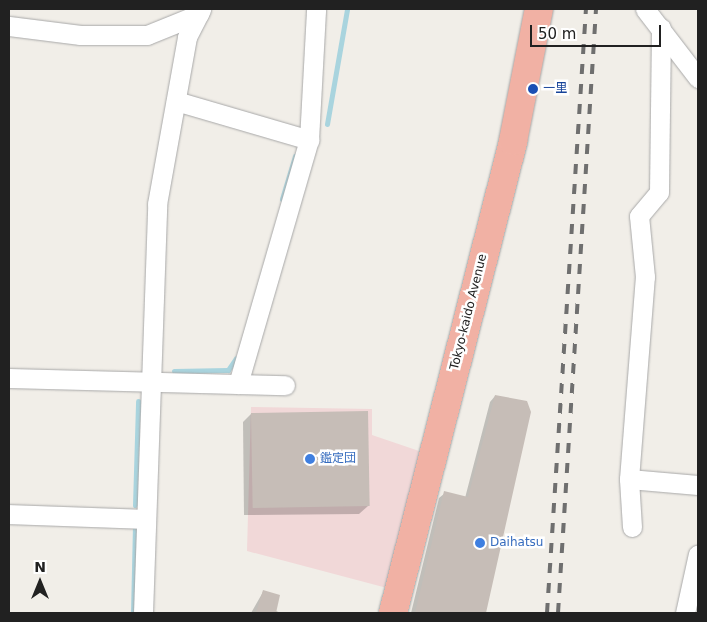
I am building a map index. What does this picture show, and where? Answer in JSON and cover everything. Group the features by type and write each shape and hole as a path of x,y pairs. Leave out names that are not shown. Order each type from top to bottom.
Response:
{"highway":[{"name":"Tokyo-kaido Avenue","path":"393,613 515,133 539,9"}],"street":[{"path":"238,384 309,140 316,9"},
{"path":"645,9 698,78"},
{"path":"9,26 80,35 147,35 200,11"},
{"path":"143,613 149,381 158,204 187,37 200,11"},
{"path":"632,527 628,479 645,277 639,216 659,192 661,28"},
{"path":"176,101 309,140"},
{"path":"9,378 285,385"},
{"path":"628,479 698,485"},
{"path":"9,514 145,519"},
{"path":"685,613 698,554"}],"shaded area":[{"path":"251,407 372,409 372,435 422,452 387,588 247,551"}],"building":[{"name":"Daihatsu","path":"495,395 527,401 531,412 486,613 415,613 444,491 468,497"},
{"name":"鑑定団","path":"368,411 370,506 253,508 251,413"},
{"path":"263,590 280,595 276,613 256,613"}],"waterway":[{"path":"327,124 347,9"},
{"path":"282,199 295,156"},
{"path":"174,371 228,370 236,358"},
{"path":"135,505 138,401"},
{"path":"133,613 135,522"}],"railway":[{"path":"547,613 586,9"},
{"path":"558,613 596,9"}],"place":[{"name":"一里","path":"533,89"},
{"name":"鑑定団","path":"310,459"},
{"name":"Daihatsu","path":"480,543"}]}
